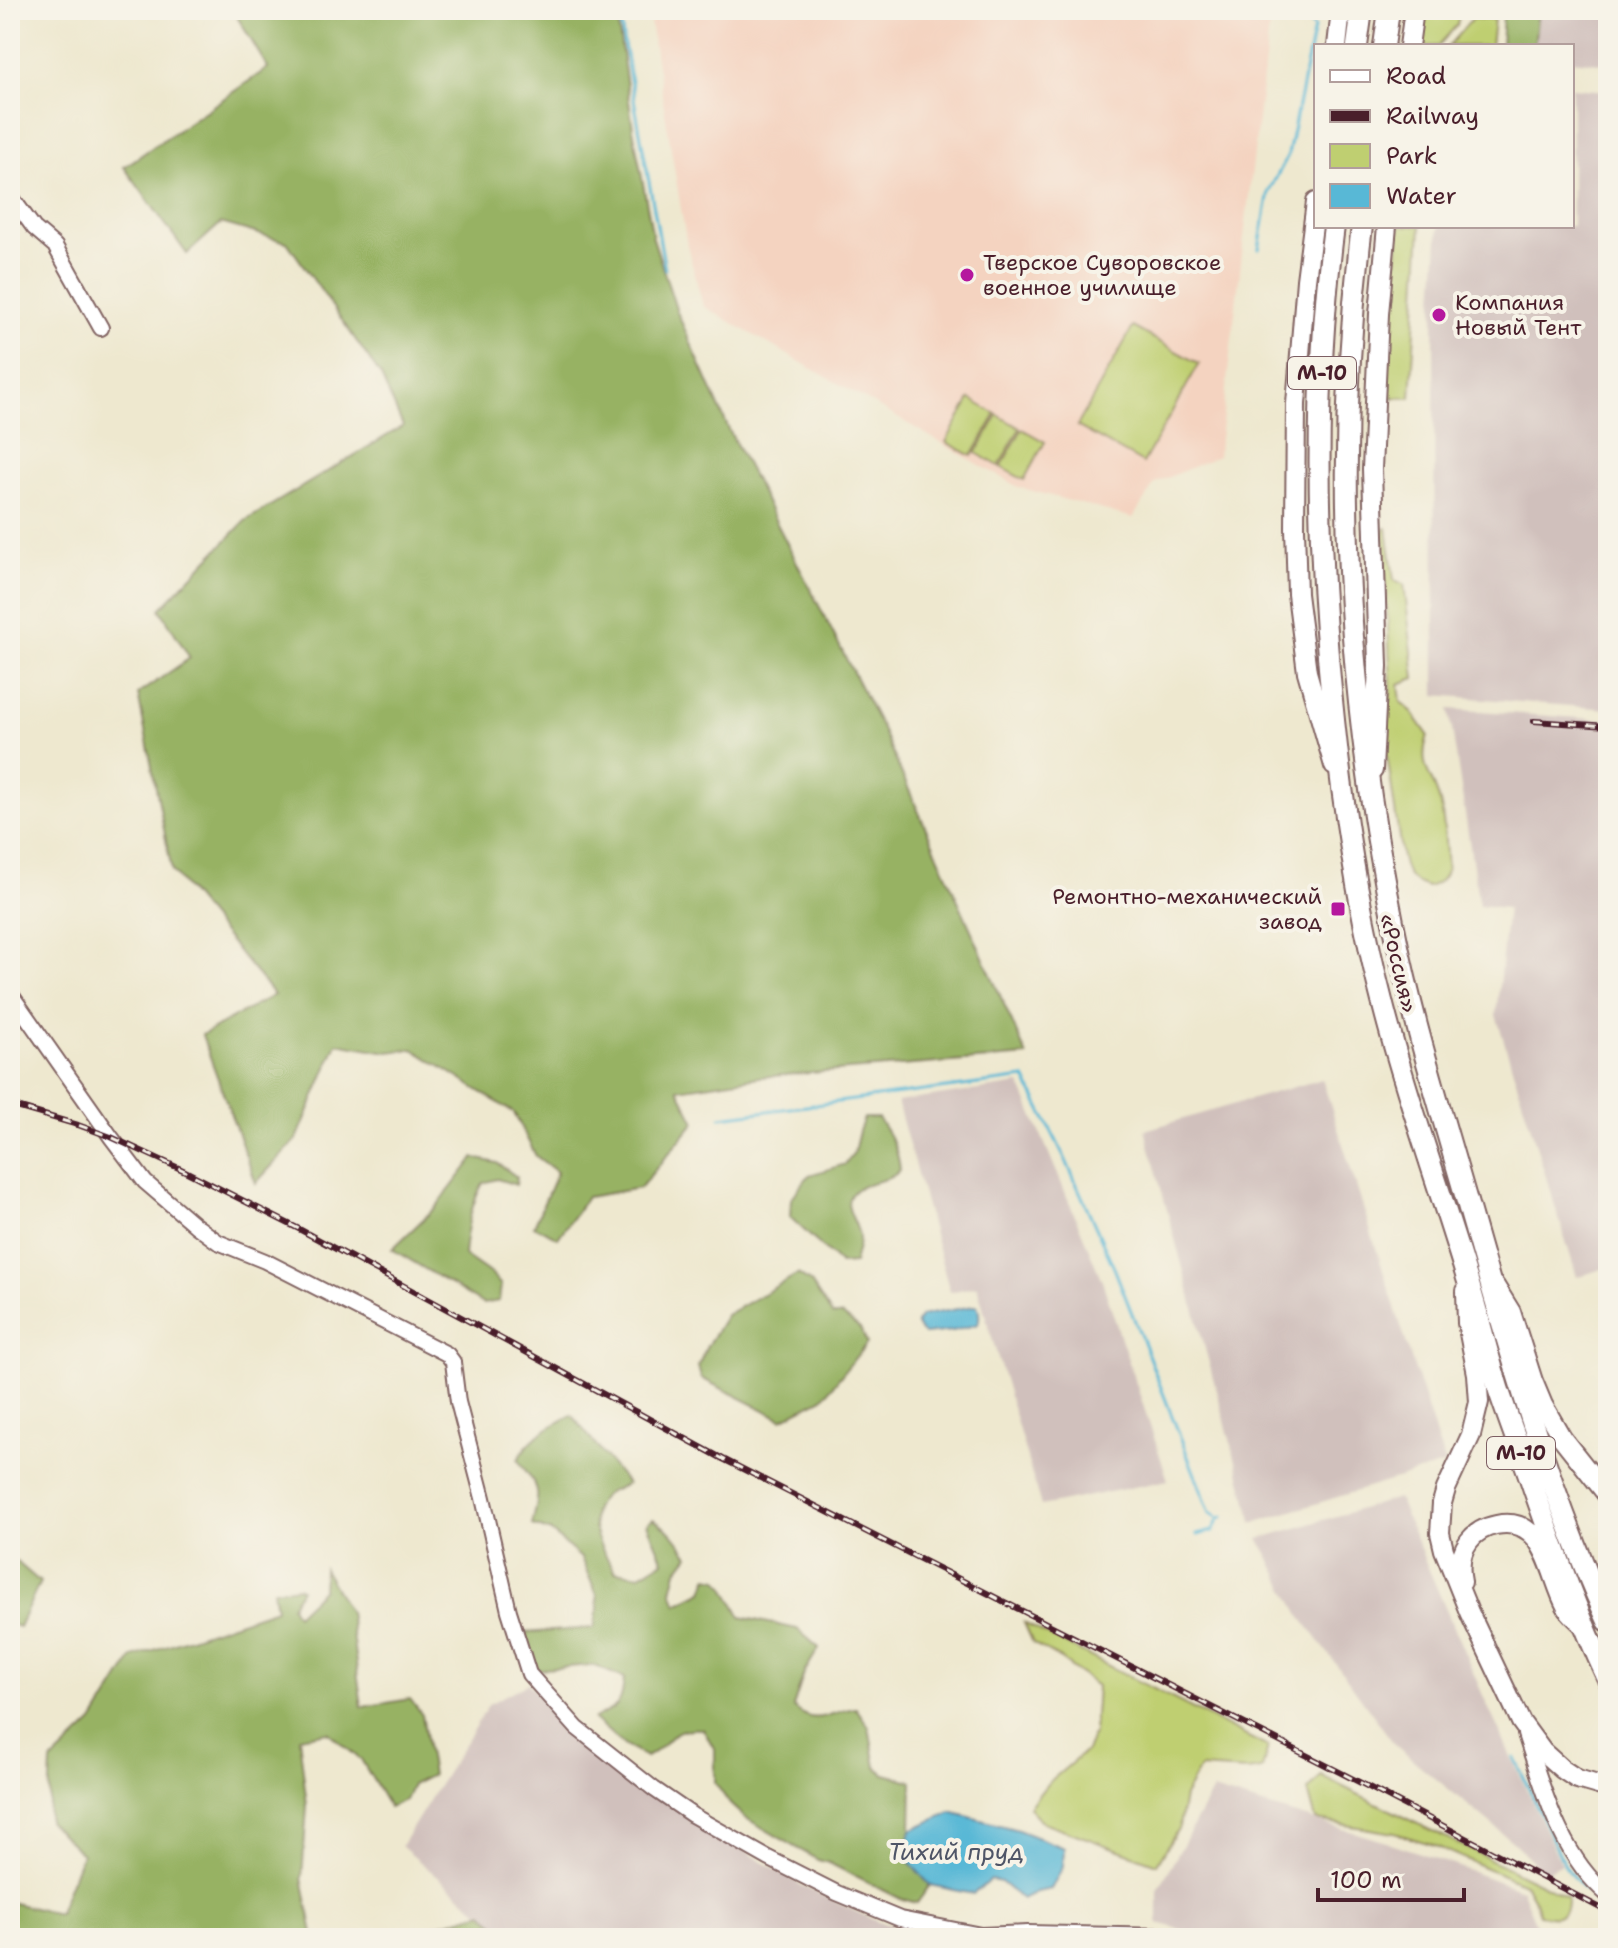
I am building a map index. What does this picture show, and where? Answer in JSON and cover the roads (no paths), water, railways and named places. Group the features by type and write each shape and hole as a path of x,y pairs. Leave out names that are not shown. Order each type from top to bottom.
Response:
{"highway":[{"path":"1357,44 1362,10"},
{"path":"1384,44 1389,10"},
{"name":"«Россия»","path":"1334,228 1323,344 1320,520 1327,650 1352,862 1384,1007 1410,1103 1466,1275 1500,1393 1545,1522 1608,1679"},
{"name":"«Россия»","path":"1362,228 1348,385 1348,520 1355,659 1365,754 1387,890 1410,1001 1521,1388 1587,1573 1608,1621"}],"main road":[{"path":"1337,44 1341,10"},
{"path":"1409,44 1414,10"},
{"path":"1314,218 1296,404 1297,594 1307,672 1343,795"},
{"path":"1371,792 1378,666 1372,469 1379,314 1387,228"},
{"path":"1466,1275 1467,1323 1479,1402 1471,1435 1442,1503 1440,1533 1444,1550 1469,1612 1521,1722 1543,1752 1562,1769 1577,1779 1608,1788"},
{"path":"1489,1276 1511,1312 1543,1405 1562,1438 1608,1496"},
{"path":"1469,1612 1460,1574 1462,1554 1468,1542 1479,1532 1494,1525 1507,1524 1523,1529 1539,1542 1566,1608 1586,1628"}],"street":[{"path":"10,195 34,228 55,246 101,328"},
{"path":"10,993 145,1182 195,1225 218,1242 279,1268 447,1354 453,1362 458,1402 509,1611 529,1674 577,1728 692,1815 837,1893 900,1919 981,1935 1044,1933 1178,1938"},
{"path":"1521,1722 1549,1805 1569,1848 1582,1870 1608,1895"}],"water":[{"path":"973,1306 979,1310 978,1324 924,1334 916,1323 921,1316"},
{"name":"Тихий пруд","path":"951,1812 1018,1830 1064,1848 1063,1867 1051,1889 1022,1899 1001,1882 990,1880 973,1894 930,1885 905,1857 911,1830"}],"waterway":[{"path":"620,10 665,269"},
{"path":"1259,249 1269,191 1288,155 1314,28 1304,17 1303,10"},
{"path":"721,1117 1025,1078 1115,1270 1210,1513 1223,1517"},
{"path":"1197,1535 1213,1531 1219,1518"},
{"path":"1514,1757 1565,1866 1584,1888 1608,1904"}],"railway":[{"path":"1534,721 1608,726"},
{"path":"10,1105 111,1137 183,1170 299,1229 723,1459 1608,1912"}],"place":[{"name":"Тверское Суворовское военное училище","path":"967,275"},
{"name":"Компания Новый Тент","path":"1439,315"},
{"name":"Ремонтно-механический завод","path":"1338,909"}]}
